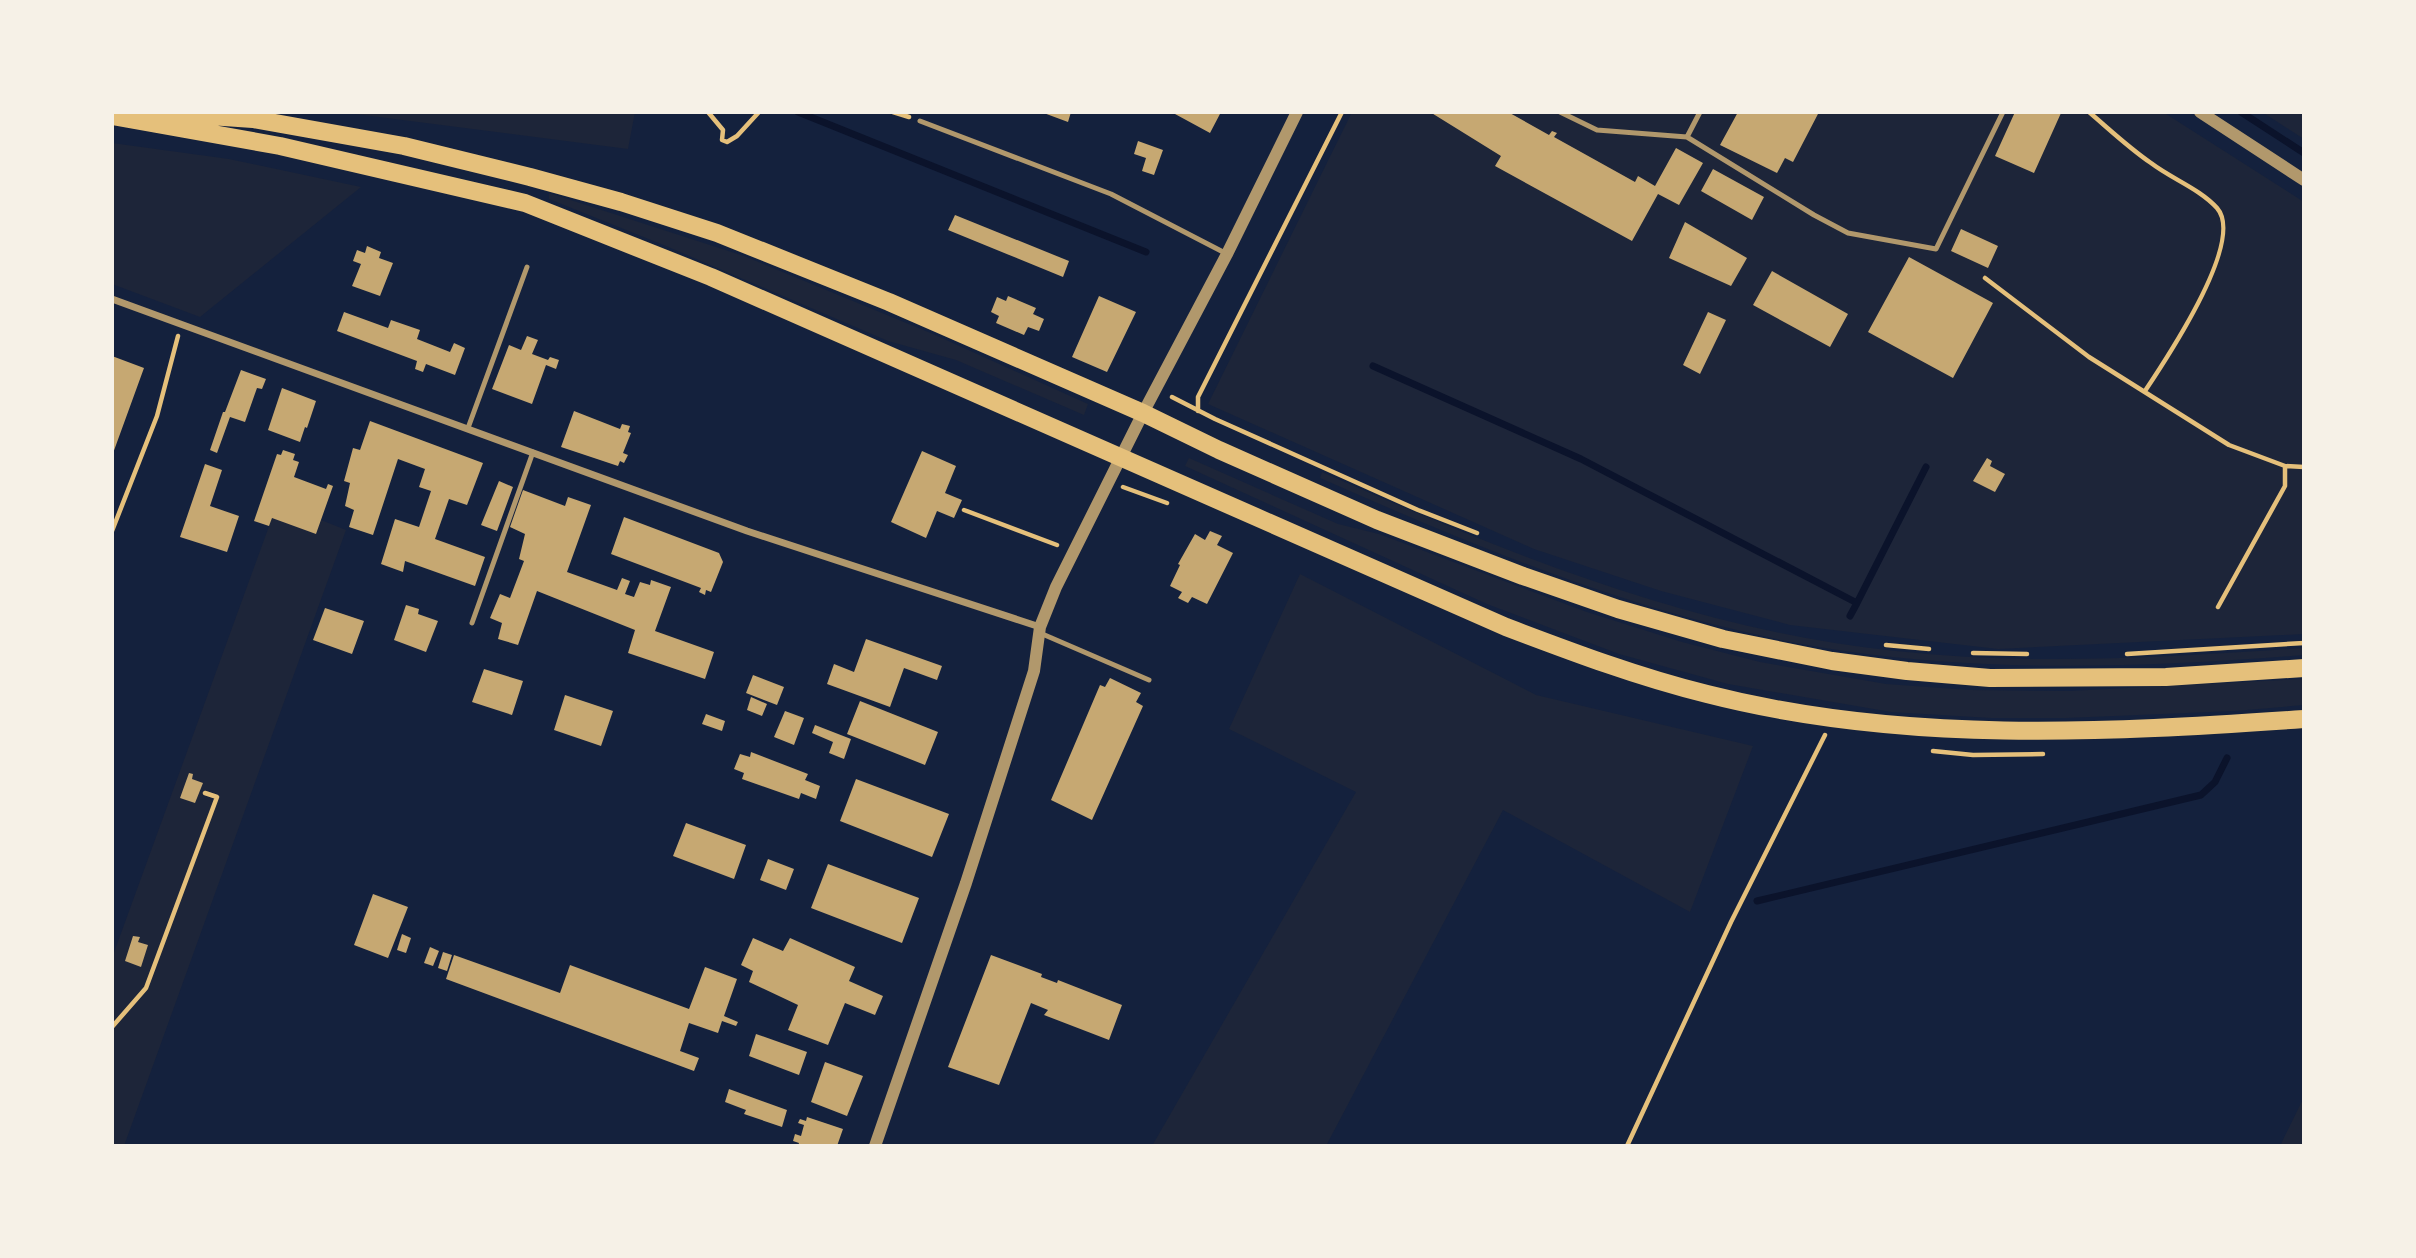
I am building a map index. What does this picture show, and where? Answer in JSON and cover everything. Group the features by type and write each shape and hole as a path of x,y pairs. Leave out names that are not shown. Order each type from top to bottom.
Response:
{"main road":[{"path":"152,112 253,119 391,144 530,177 621,202 717,233 889,302 1143,413 1377,520 1510,571 1668,624 1786,653 1907,671 1990,678 2166,677 2304,667"},
{"path":"112,117 280,146 525,203 711,277 1506,626 1601,663 1708,694 1833,718 1948,729 2130,729 2304,719"}],"street":[{"path":"875,1146 983,830 1034,671 1040,630 1056,587 1297,112"},
{"path":"2200,112 2304,180"},
{"path":"112,299 747,531 1040,630"}],"lane":[{"path":"1560,112 1597,130 1687,137 1814,215 1849,233 1936,249 2003,112"},
{"path":"1687,137 1700,112"},
{"path":"920,121 1111,194 1227,254"},
{"path":"467,428 527,267"},
{"path":"472,623 533,452"},
{"path":"1040,630 1149,680"}],"path":[{"path":"708,112 723,130 722,140 727,142 737,136 759,112"},
{"path":"1198,411 1198,397 1342,112"},
{"path":"2089,112 2151,164 2219,210 2224,225 2218,256 2196,309 2145,391"},
{"path":"1985,278 2089,357 2229,445 2286,466 2304,467"},
{"path":"112,531 158,416 181,324"},
{"path":"1157,389 1198,411 1480,535"},
{"path":"2218,607 2285,486 2286,466"},
{"path":"964,510 1075,550"},
{"path":"2116,655 2304,643"},
{"path":"1877,644 1936,650"},
{"path":"1968,653 2031,654"},
{"path":"1627,1146 1731,922 1833,718"},
{"path":"112,1027 146,988 217,797 205,793"}],"shaded area":[{"path":"340,112 635,112 628,149"},
{"path":"1352,112 2163,112 2304,202 2304,634 1998,649 1790,625 1661,591 1534,549 1208,404"},
{"path":"2262,112 2304,112 2304,139"},
{"path":"112,143 229,159 361,187 200,317 112,284"},
{"path":"549,193 744,256 933,334 1088,404 1084,415 956,360 888,341 549,199"},
{"path":"1189,458 1338,524 1379,534 1587,612 1682,642 1760,662 1886,684 1970,690 2069,691 2304,679 2304,705 2235,711 2066,718 1991,718 1891,712 1728,684 1619,654 1487,604 1185,466"},
{"path":"1322,472 1531,559 1602,584 1747,626 1821,641 1947,656 1998,658 2151,657 2304,648 2304,655 2190,663 2017,665 1902,658 1777,639 1709,623 1577,582 1383,506 1320,478"},
{"path":"272,518 316,533 321,520 346,530 124,1146 112,1146 112,958"},
{"path":"1300,574 1536,695 1753,746 1690,912 1503,810 1326,1146 1152,1146 1356,792 1229,729"},
{"path":"2304,1099 2304,1146 2280,1146 2301,1103"}],"building":[{"path":"1041,112 1071,112 1068,122"},
{"path":"1221,112 1210,133 1175,114"},
{"path":"1430,112 1508,112 1549,135 1552,131 1557,133 1554,137 1635,182 1638,176 1655,186 1676,148 1703,163 1679,205 1658,194 1632,241 1495,166 1501,156"},
{"path":"1738,112 1819,112 1793,162 1785,158 1777,173 1720,145"},
{"path":"2015,112 2061,113 2034,173 1995,156"},
{"path":"1138,141 1163,150 1154,175 1142,171 1146,158 1134,154"},
{"path":"1713,169 1764,197 1752,220 1701,191"},
{"path":"955,215 1069,261 1063,277 948,230"},
{"path":"1685,222 1747,258 1731,286 1669,258"},
{"path":"1961,229 1998,246 1988,268 1951,251"},
{"path":"367,246 381,252 379,258 393,263 380,296 352,286 361,264 353,261 357,250 365,253"},
{"path":"1909,257 1993,303 1953,378 1868,332"},
{"path":"1772,271 1848,314 1830,347 1753,305"},
{"path":"1008,296 1036,308 1033,314 1044,319 1039,331 1028,327 1024,335 996,323 999,316 991,312 997,297 1006,301"},
{"path":"1099,296 1136,312 1107,372 1072,357"},
{"path":"344,312 388,328 391,320 420,330 417,339 450,352 454,343 465,348 455,375 426,364 423,372 415,369 417,361 337,331"},
{"path":"1708,312 1726,320 1700,374 1683,365"},
{"path":"527,336 538,340 532,354 548,360 550,357 559,360 556,369 546,365 532,404 492,389 509,345 521,350"},
{"path":"112,356 144,368 112,456"},
{"path":"241,370 266,379 262,389 257,388 245,422 230,417 217,453 210,450"},
{"path":"282,388 316,401 300,442 268,430"},
{"path":"574,411 620,429 622,424 630,426 628,432 631,433 623,453 628,455 624,463 620,461 618,466 561,447"},
{"path":"370,421 483,463 467,505 449,499 435,539 485,557 475,586 405,561 403,572 381,564 395,519 419,527 431,491 419,487 425,469 398,459 373,535 349,527 354,510 345,506 350,483 344,481 353,448 360,450"},
{"path":"283,450 295,454 293,460 299,462 294,477 326,489 328,484 333,486 316,534 272,518 269,526 254,521 277,454 281,455"},
{"path":"922,451 956,466 945,493 962,500 954,518 937,511 926,538 891,522"},
{"path":"1987,458 1992,461 1990,466 2005,474 1995,492 1973,481"},
{"path":"205,464 222,470 210,506 239,516 227,552 180,537"},
{"path":"499,481 513,487 497,531 481,525"},
{"path":"523,490 565,506 568,497 591,505 567,572 617,590 622,578 630,581 625,594 634,597 640,582 650,585 651,580 671,587 655,631 714,652 705,679 628,653 635,630 537,591 518,645 498,639 502,623 490,618 500,594 510,598 524,561 519,559 525,534 510,527"},
{"path":"624,517 719,553 723,562 711,592 706,590 705,595 699,592 701,588 611,554"},
{"path":"1210,531 1222,536 1217,545 1233,553 1207,604 1192,597 1188,603 1178,598 1182,592 1170,586 1180,565 1178,564 1195,534 1205,540"},
{"path":"406,605 419,609 418,614 438,621 426,652 394,640"},
{"path":"325,608 364,621 352,654 313,640"},
{"path":"866,639 942,666 937,680 904,668 890,707 827,684 834,664 854,672"},
{"path":"484,669 523,681 512,715 472,702"},
{"path":"753,675 784,687 777,705 746,693"},
{"path":"1110,678 1141,693 1136,702 1143,706 1092,820 1051,800 1100,685 1105,687"},
{"path":"565,695 613,711 601,746 554,730"},
{"path":"751,697 767,704 762,716 747,710"},
{"path":"860,701 938,732 925,765 847,734"},
{"path":"785,711 804,718 794,745 774,737"},
{"path":"706,714 725,721 722,731 702,724"},
{"path":"815,725 851,739 844,759 829,753 833,742 812,733"},
{"path":"751,752 808,774 805,780 820,786 816,799 801,793 799,799 742,779 744,773 734,769 740,754 750,757"},
{"path":"189,773 193,774 192,779 203,783 195,803 180,798"},
{"path":"856,779 949,814 932,857 840,821"},
{"path":"686,823 746,845 734,879 673,856"},
{"path":"768,859 794,869 786,890 760,880"},
{"path":"828,864 919,898 902,943 811,908"},
{"path":"373,894 408,907 388,958 354,945"},
{"path":"402,934 411,938 406,953 397,950"},
{"path":"133,936 140,937 138,942 148,945 141,967 125,961"},
{"path":"753,938 783,951 790,938 855,967 849,981 883,996 875,1015 845,1003 828,1045 788,1030 798,1005 749,982 753,971 741,965"},
{"path":"430,947 439,951 433,966 424,963"},
{"path":"443,952 452,955 447,971 438,968"},
{"path":"454,955 560,993 570,965 689,1009 705,967 737,979 724,1016 738,1022 736,1026 722,1021 718,1033 689,1023 680,1051 699,1058 694,1071 446,979"},
{"path":"991,955 1042,974 1041,977 1057,983 1058,980 1122,1005 1109,1040 1044,1015 1048,1010 1031,1003 999,1085 948,1067"},
{"path":"756,1034 807,1052 799,1075 749,1056"},
{"path":"825,1062 863,1076 847,1116 811,1102"},
{"path":"729,1089 787,1110 782,1127 744,1114 746,1110 725,1102"},
{"path":"807,1117 843,1129 837,1146 798,1146 799,1143 793,1141 795,1134 801,1136 804,1125 798,1123 800,1119 806,1121"}],"waterway":[{"path":"798,112 1146,252"},
{"path":"2241,112 2304,153"},
{"path":"1373,366 1581,459 1857,603 1850,616"},
{"path":"1857,603 1926,467"},
{"path":"1757,901 2201,795 2215,782 2227,758"}]}
